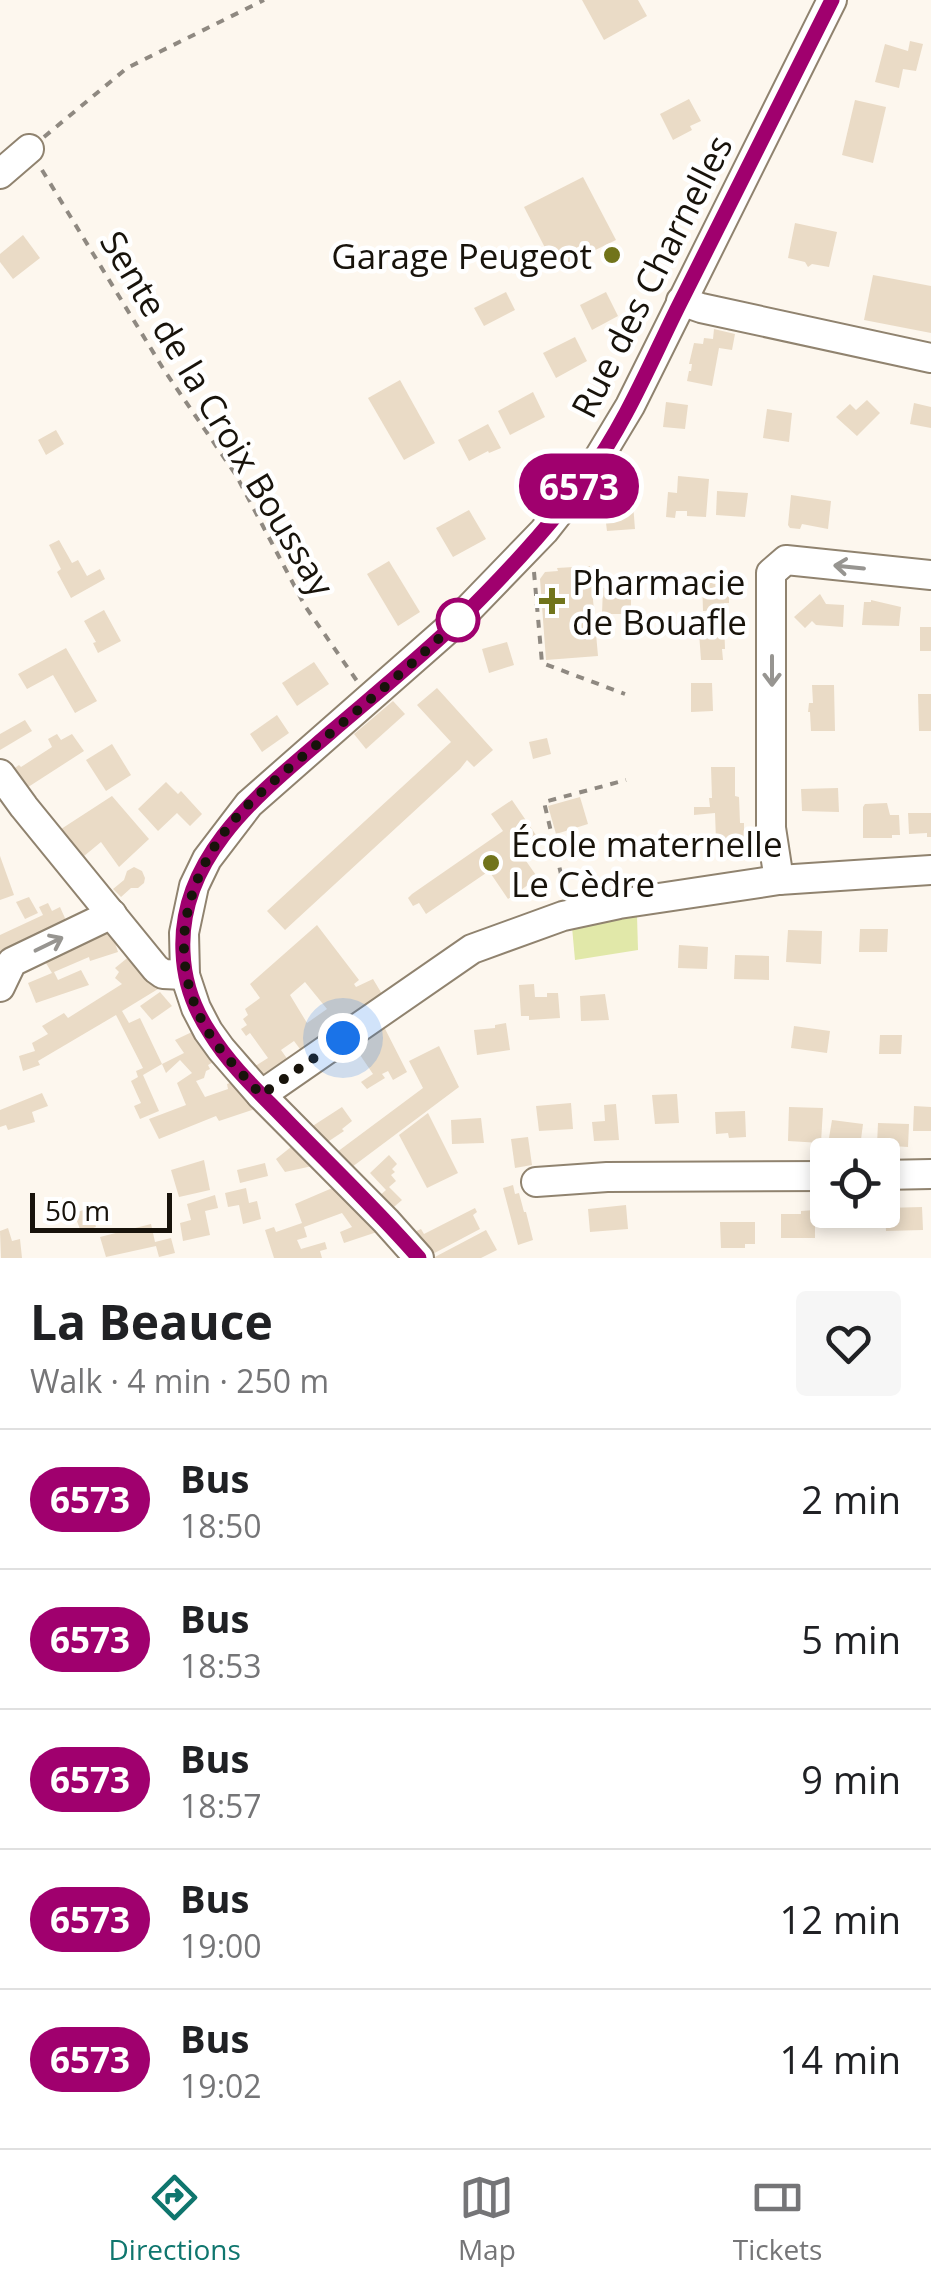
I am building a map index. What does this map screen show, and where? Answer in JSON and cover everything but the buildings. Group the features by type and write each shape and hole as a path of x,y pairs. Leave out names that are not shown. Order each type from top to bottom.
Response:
{"street":[{"name":"Rue des Charnelles","path":"185,975 182,949 194,886 207,858 249,804 456,622 544,531 589,474 616,431 832,0"},
{"path":"0,174 29,150"},
{"path":"681,302 931,358"},
{"path":"779,880 772,828 771,573 786,560 931,575"},
{"path":"0,774 156,969 163,974 185,975 196,1008 220,1049 419,1258"},
{"path":"261,1095 472,949 563,916 628,902 779,880 931,870"},
{"path":"0,988 12,962 112,914"},
{"path":"900,1175 931,1174"},
{"path":"536,1182 608,1177 810,1176"}],"path":[{"path":"29,150 126,68 264,0"},
{"name":"Sente de la Croix Boussay","path":"29,150 189,410 236,476 305,606 369,699"},
{"path":"522,555 534,567 542,664 625,694"},
{"path":"584,912 567,898 544,802 626,780"}],"green space":[{"path":"637,915 638,950 575,960 572,927"}],"bus line":[{"name":"6573","path":"419,1258 261,1095 208,1031 185,975 182,949 194,886 207,858 249,804 456,622 544,531 589,474 630,406 832,0"}],"place":[{"name":"Garage Peugeot","path":"612,255"},
{"name":"Pharmacie de Bouafle","path":"552,601"},
{"name":"École maternelle Le Cèdre","path":"491,863"}],"route":[{"path":"343,1038 261,1095 220,1049 196,1008 185,975 182,949 187,911 207,858 249,804 458,620"}]}
